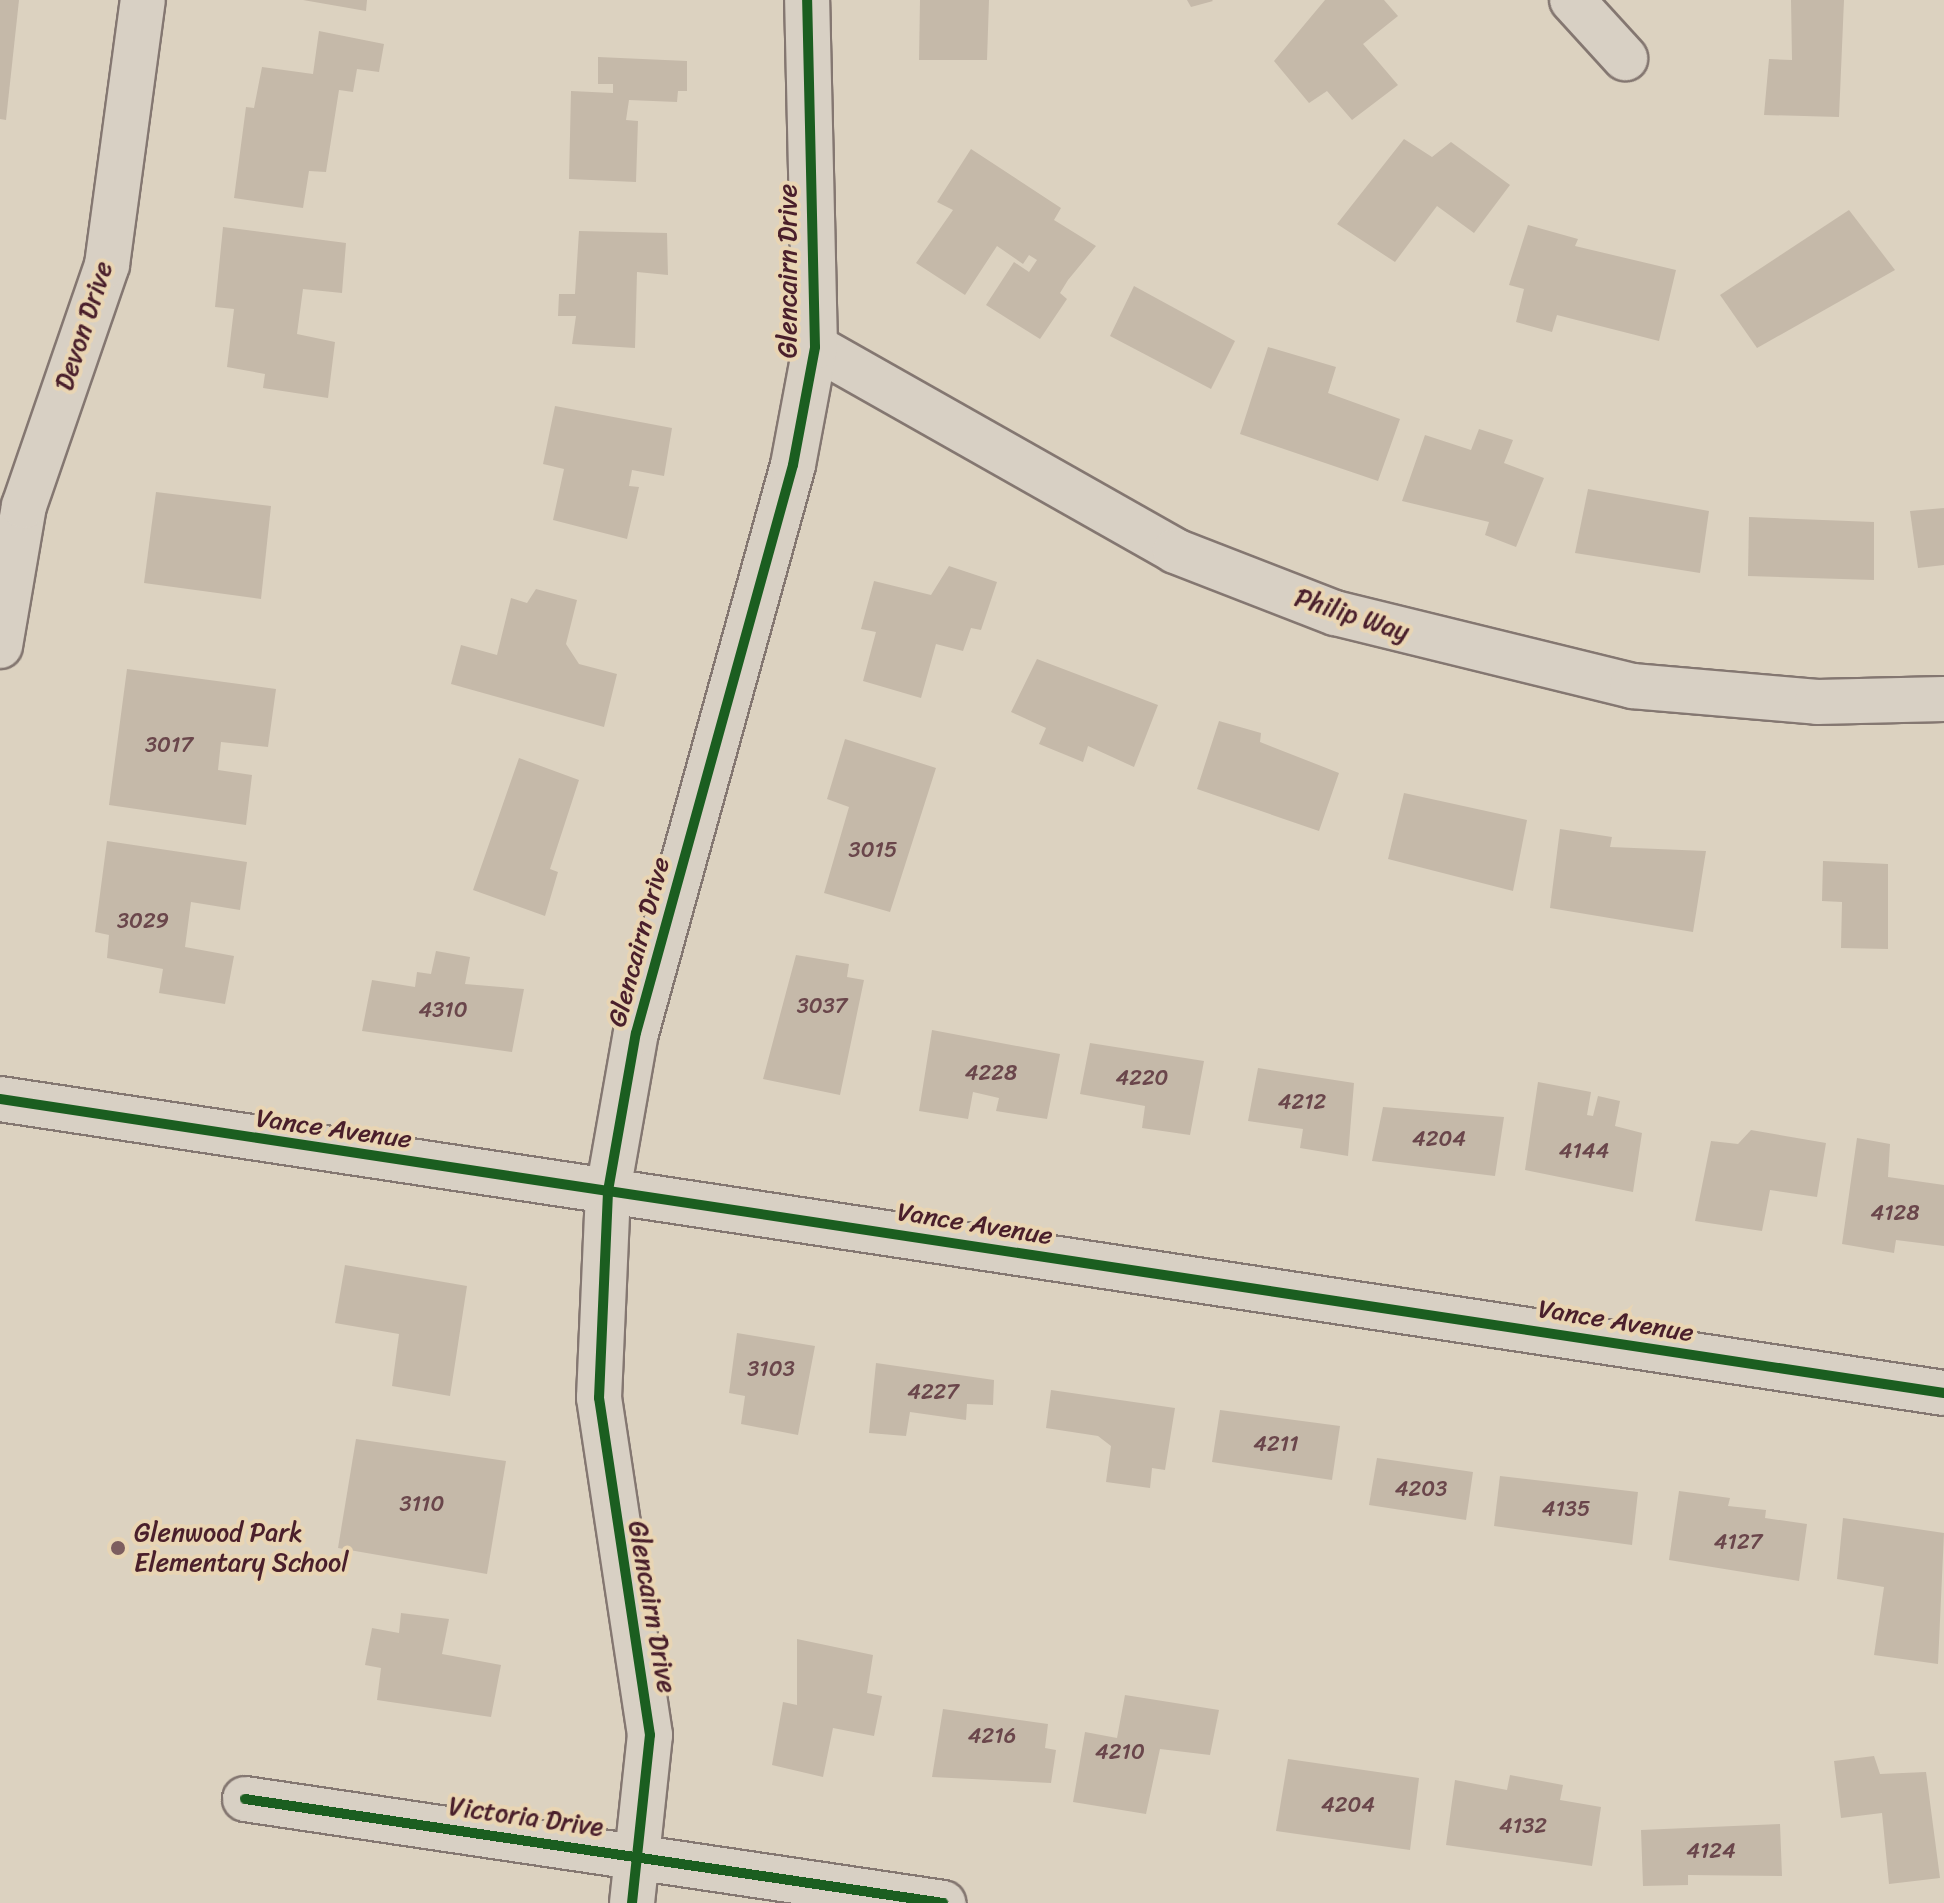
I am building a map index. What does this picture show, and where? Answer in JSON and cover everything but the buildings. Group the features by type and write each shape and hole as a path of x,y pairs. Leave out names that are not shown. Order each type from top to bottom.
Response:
{"street":[{"name":"Devon Drive","path":"0,646 24,506 107,265 143,0"},
{"name":"Glencairn Drive","path":"632,1903 650,1735 599,1398 608,1191 636,1033 793,465 815,347 807,0"},
{"path":"1572,0 1625,58"},
{"name":"Philip Way","path":"815,347 1175,551 1335,613 1632,686 1817,702 1944,699"},
{"name":"Vance Avenue","path":"0,1099 1944,1393"},
{"name":"Victoria Drive","path":"245,1799 639,1855 943,1903"}],"cycle path":[{"path":"632,1903 650,1735 599,1398 608,1191 636,1033 793,465 815,347 807,0"},
{"path":"0,1099 1944,1393"},
{"path":"245,1799 943,1903"}],"place":[{"name":"Glenwood Park Elementary School","path":"118,1548"}]}
